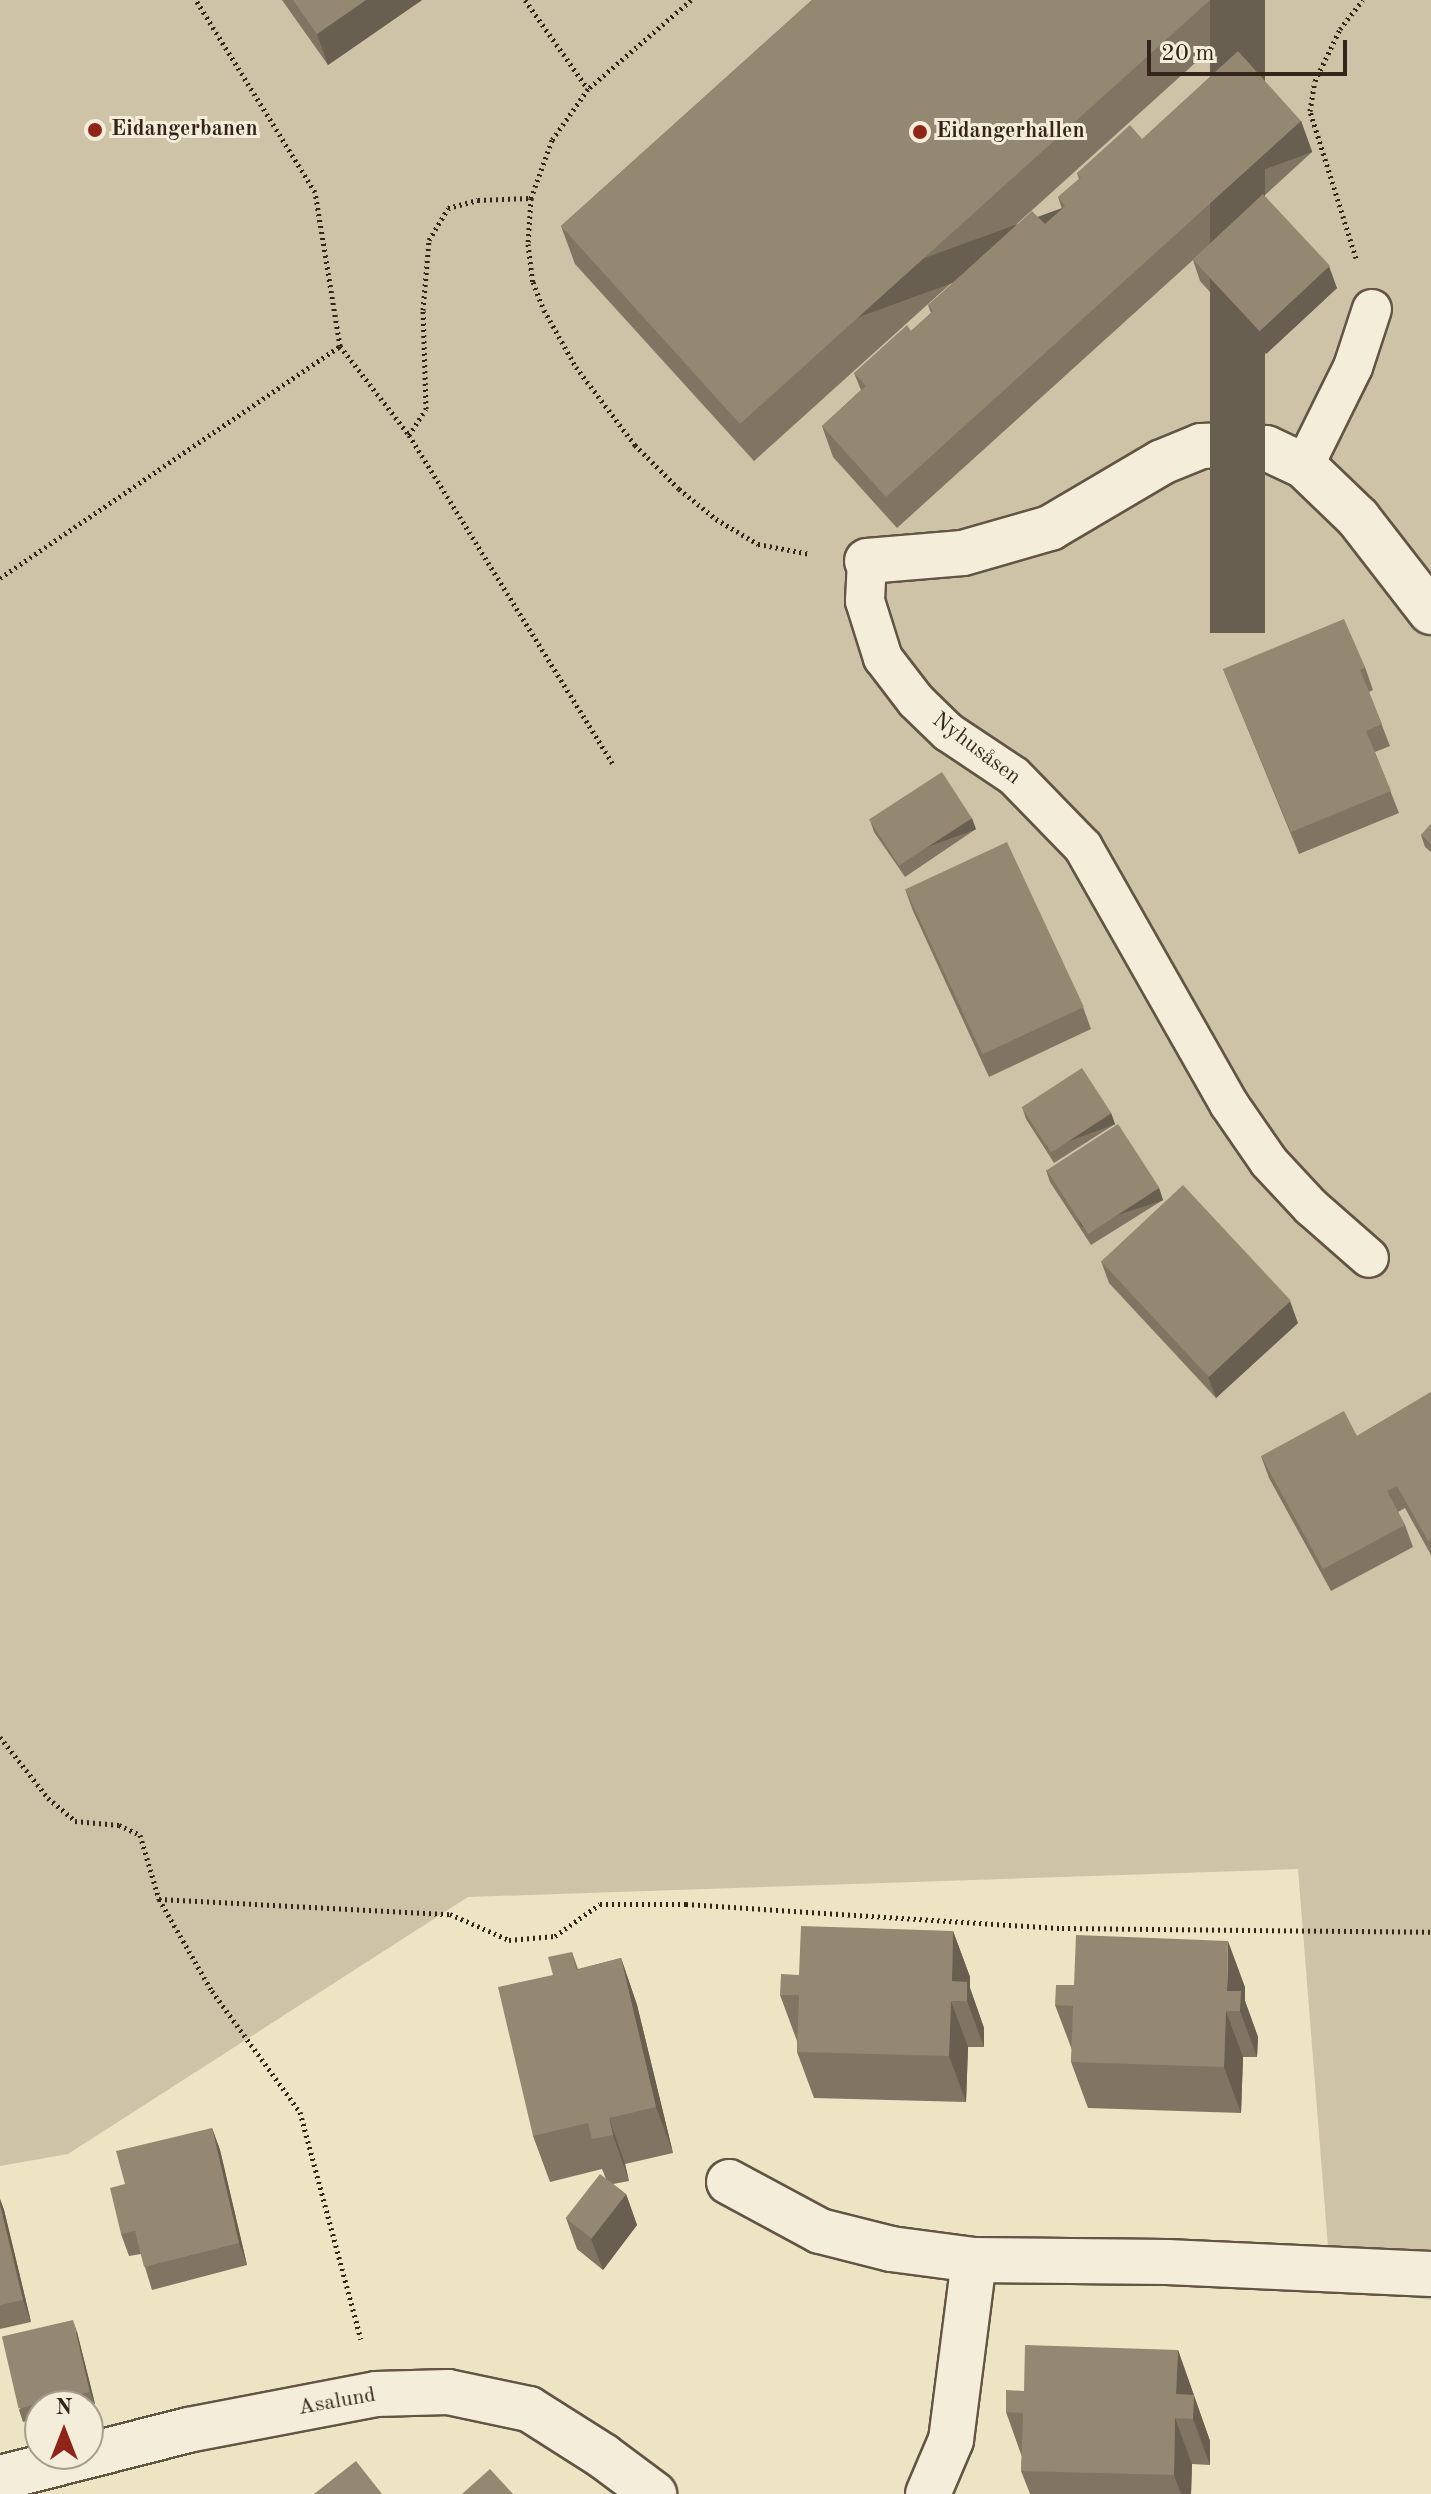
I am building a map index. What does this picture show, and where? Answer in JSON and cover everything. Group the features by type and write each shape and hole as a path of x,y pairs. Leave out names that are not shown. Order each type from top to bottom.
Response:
{"street":[{"path":"867,561 963,553 1050,528 1162,462 1201,446 1266,448 1304,466 1358,518 1431,612"},
{"path":"729,2182 820,2231 891,2249 974,2260 1167,2262 1431,2274"},
{"path":"928,2494 951,2440 974,2260"},
{"name":"Asalund","path":"0,2478 188,2430 376,2394 448,2392 529,2409 603,2456 654,2494"}],"lane":[{"path":"1304,466 1353,367 1372,309"},
{"name":"Nyhusåsen","path":"867,561 865,601 883,658 916,701 948,732 1014,776 1083,847 1229,1104 1269,1162 1311,1207 1369,1258"}],"path":[{"path":"196,0 315,192 340,346 409,435 614,766"},
{"path":"525,0 588,89"},
{"path":"691,0 588,89 552,140 531,198 528,244 533,282 544,310 576,367 635,445 679,489 716,519 758,544 867,561"},
{"path":"1363,0 1340,29 1315,81 1310,111 1372,309"},
{"path":"409,435 426,409 423,310 429,240 448,208 478,200 531,198"},
{"path":"0,578 340,346"},
{"path":"0,1737 48,1798 75,1821 119,1825 140,1835 159,1899 233,2025 300,2112 376,2394"},
{"path":"159,1899 450,1914 509,1940 555,1936 600,1904 686,1904 1062,1928 1431,1932"}],"shaded area":[{"path":"0,0 1431,0 1431,2300 1331,2285 1298,1869 468,1897 68,2154 0,2166"}],"building":[{"path":"293,0 366,0 317,34"},
{"name":"Eidangerhallen","path":"812,0 1210,0 740,424 561,226"},
{"path":"1238,51 1301,121 886,497 822,426 866,386 854,373 907,325 911,331 933,311 928,305 1032,211 1045,224 1065,206 1058,197 1081,178 1077,173 1130,125 1142,139"},
{"path":"1263,194 1330,266 1260,331 1193,259"},
{"path":"1344,619 1365,667 1360,670 1382,724 1366,731 1391,791 1291,832 1223,669"},
{"path":"942,772 972,818 899,866 869,819"},
{"path":"1431,824 1431,844 1421,835"},
{"path":"1007,842 1084,1007 982,1054 905,889"},
{"path":"1082,1068 1111,1113 1051,1153 1022,1107"},
{"path":"1118,1124 1159,1188 1088,1234 1047,1170"},
{"path":"1183,1185 1291,1301 1209,1377 1101,1261"},
{"path":"1431,1392 1431,1539 1428,1541 1397,1486 1387,1491 1405,1525 1323,1569 1261,1456 1344,1411 1357,1436"},
{"path":"801,1926 953,1931 952,1981 967,1982 967,2001 951,2001 949,2056 797,2052 799,1995 780,1995 781,1974 799,1975"},
{"path":"1076,1935 1228,1941 1227,1991 1241,1991 1240,2011 1226,2011 1224,2067 1071,2062 1073,2006 1055,2005 1056,1985 1074,1985"},
{"path":"572,1952 576,1970 621,1958 656,2107 609,2118 613,2135 592,2139 588,2123 533,2136 498,1987 553,1975 548,1957"},
{"path":"212,2128 239,2243 144,2267 135,2231 121,2234 110,2188 125,2184 116,2151"},
{"path":"600,2174 626,2194 592,2238 566,2218"},
{"path":"0,2205 23,2300 0,2305"},
{"path":"73,2320 89,2390 24,2390 24,2407 19,2409 2,2336"},
{"path":"1025,2345 1178,2350 1176,2394 1194,2395 1193,2419 1175,2418 1174,2475 1021,2471 1023,2413 1006,2412 1006,2390 1024,2391"},
{"path":"356,2461 382,2494 314,2494"},
{"path":"490,2469 513,2494 462,2494"}],"place":[{"name":"Eidangerbanen","path":"95,130"},
{"name":"Eidangerhallen","path":"920,132"}]}
